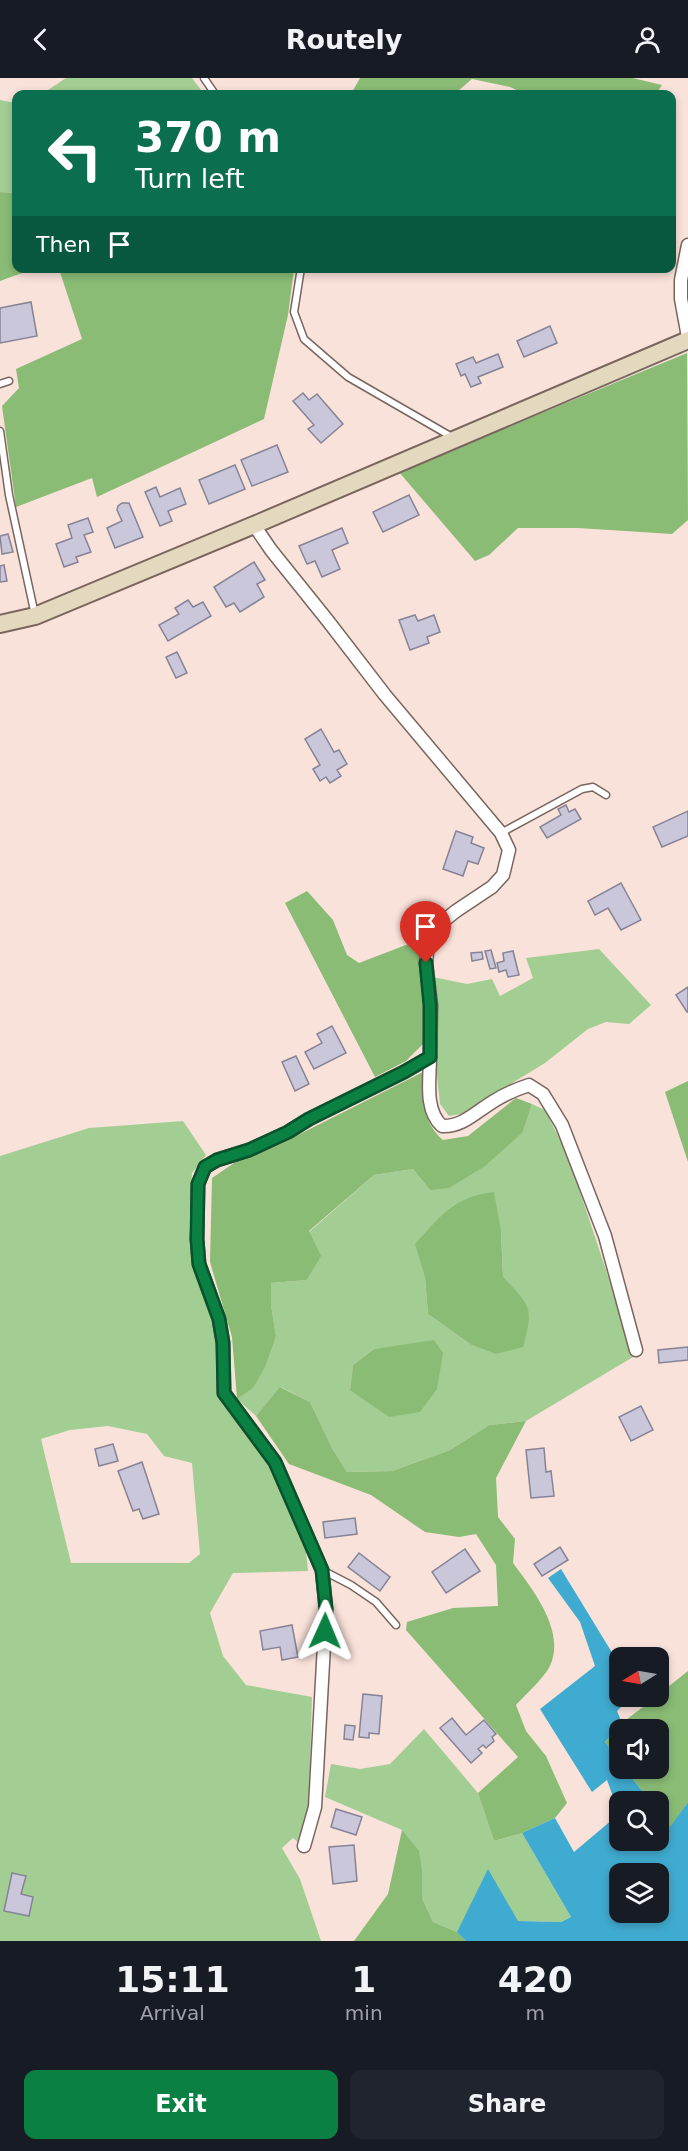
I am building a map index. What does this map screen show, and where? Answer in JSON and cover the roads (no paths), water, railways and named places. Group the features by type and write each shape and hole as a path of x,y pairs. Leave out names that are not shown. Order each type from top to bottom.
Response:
{"street":[{"path":"0,624 35,616 254,525 688,338 681,299 681,280 688,245"},
{"path":"254,525 385,695 501,833 509,850 502,875 492,887 456,911 431,932 428,940 426,963 430,1005 432,1113 442,1126 459,1125 493,1101 530,1085 543,1094 562,1125 605,1236 636,1350"},
{"path":"304,1846 315,1807 326,1609 322,1570 275,1462 224,1393 223,1343 219,1319 199,1264 198,1184 205,1167 217,1160 249,1150 288,1132 430,1057"}],"lane":[{"path":"300,273 294,312 304,339 348,377 456,439"},
{"path":"0,384 9,381"},
{"path":"0,431 9,495 35,616"},
{"path":"501,833 582,789 593,787 606,795"},
{"path":"322,1570 351,1585 376,1602 396,1625"}],"water":[{"path":"561,1569 609,1648 609,1707 621,1707 617,1711 620,1719 609,1719 609,1738 605,1742 609,1747 609,1779 633,1779 642,1791 611,1791 607,1780 592,1792 540,1709 595,1666 580,1622 548,1578"},
{"path":"688,1802 688,1941 466,1941 457,1932 488,1869 518,1921 561,1922 571,1917 522,1833 555,1818 574,1852 609,1822 609,1851 669,1851 669,1826"}]}
